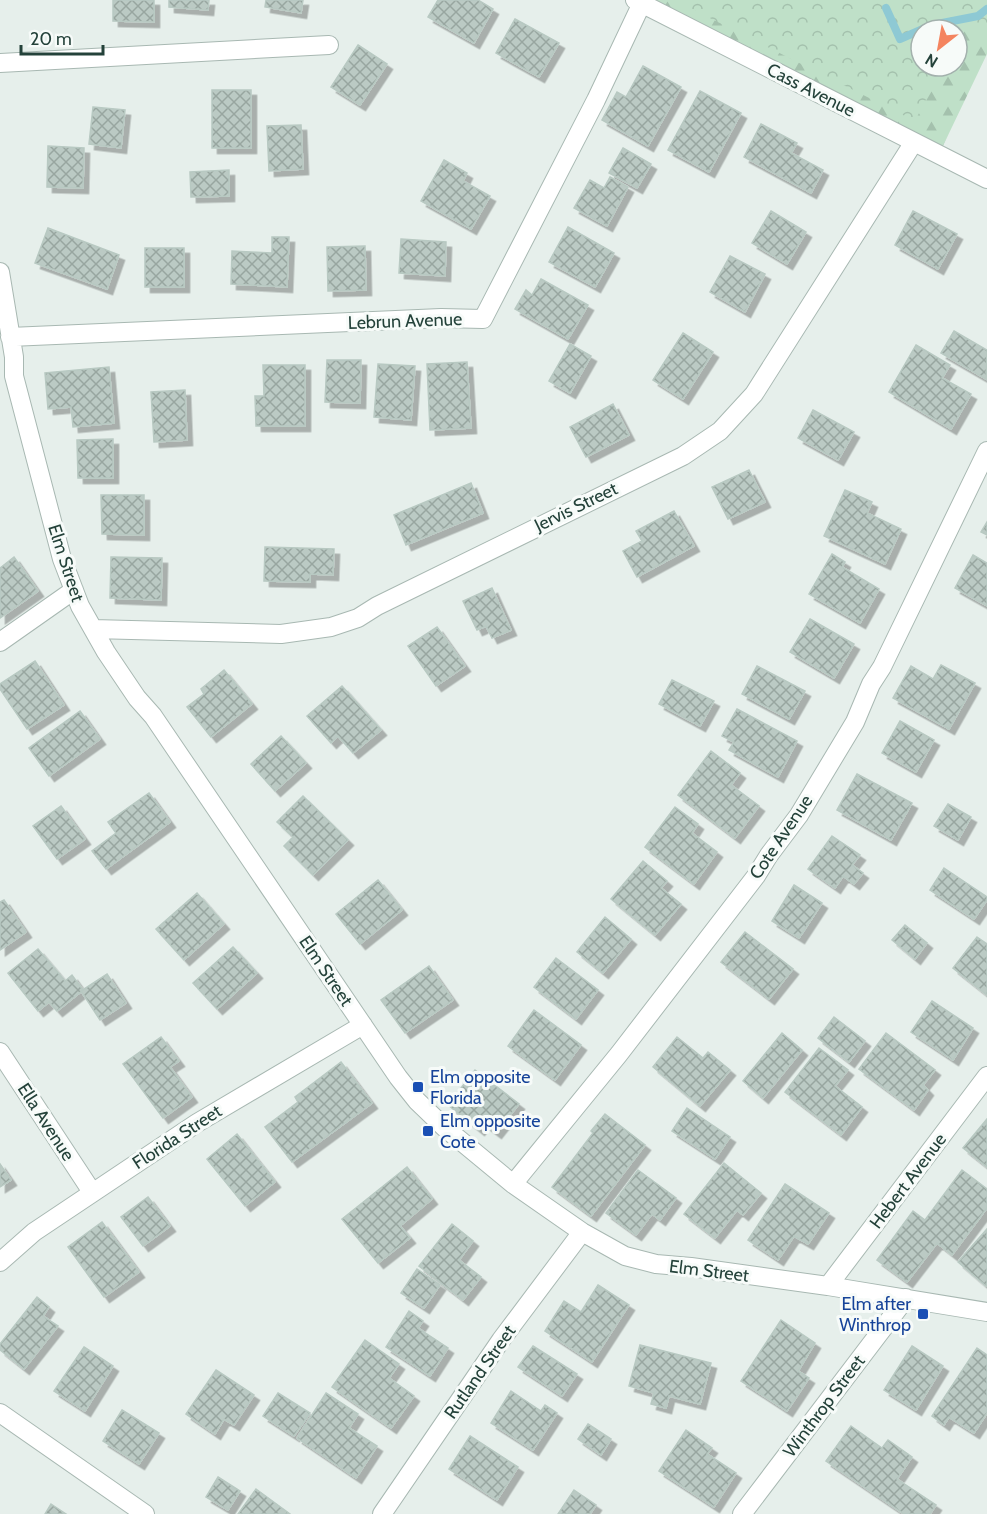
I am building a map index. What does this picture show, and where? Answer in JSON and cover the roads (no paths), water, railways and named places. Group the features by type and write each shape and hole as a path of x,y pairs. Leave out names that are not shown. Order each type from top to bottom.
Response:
{"street":[{"name":"Cass Avenue","path":"639,2 987,180"},
{"name":"Lebrun Avenue","path":"10,337 441,318 483,319 596,100 639,2"},
{"path":"0,63 329,45"},
{"name":"Jervis Street","path":"93,629 281,634 331,627 358,618 409,590 683,456 720,431 754,394 914,142"},
{"name":"Elm Street","path":"0,272 14,376 62,559 80,606 106,652 137,698 153,716 417,1101 444,1127 513,1184 582,1232 625,1256 656,1264 828,1286 987,1312"},
{"name":"Cote Avenue","path":"513,1184 619,1054 756,876 768,855 799,814 855,722 871,684 882,667 987,451"},
{"path":"0,642 74,590"},
{"name":"Florida Street","path":"0,1262 34,1232 197,1123 363,1025"},
{"name":"Ella Avenue","path":"0,1052 92,1192"},
{"name":"Hebert Avenue","path":"828,1286 987,1076"},
{"name":"Rutland Street","path":"382,1514 501,1340 582,1232"},
{"name":"Winthrop Street","path":"742,1514 906,1298"},
{"path":"0,1413 145,1514"}],"waterway":[{"path":"886,8 900,39 932,25 978,16 987,9"}],"place":[{"name":"Elm opposite Florida","path":"418,1087"},
{"name":"Elm opposite Cote","path":"428,1131"},
{"name":"Elm after Winthrop","path":"923,1314"}]}
